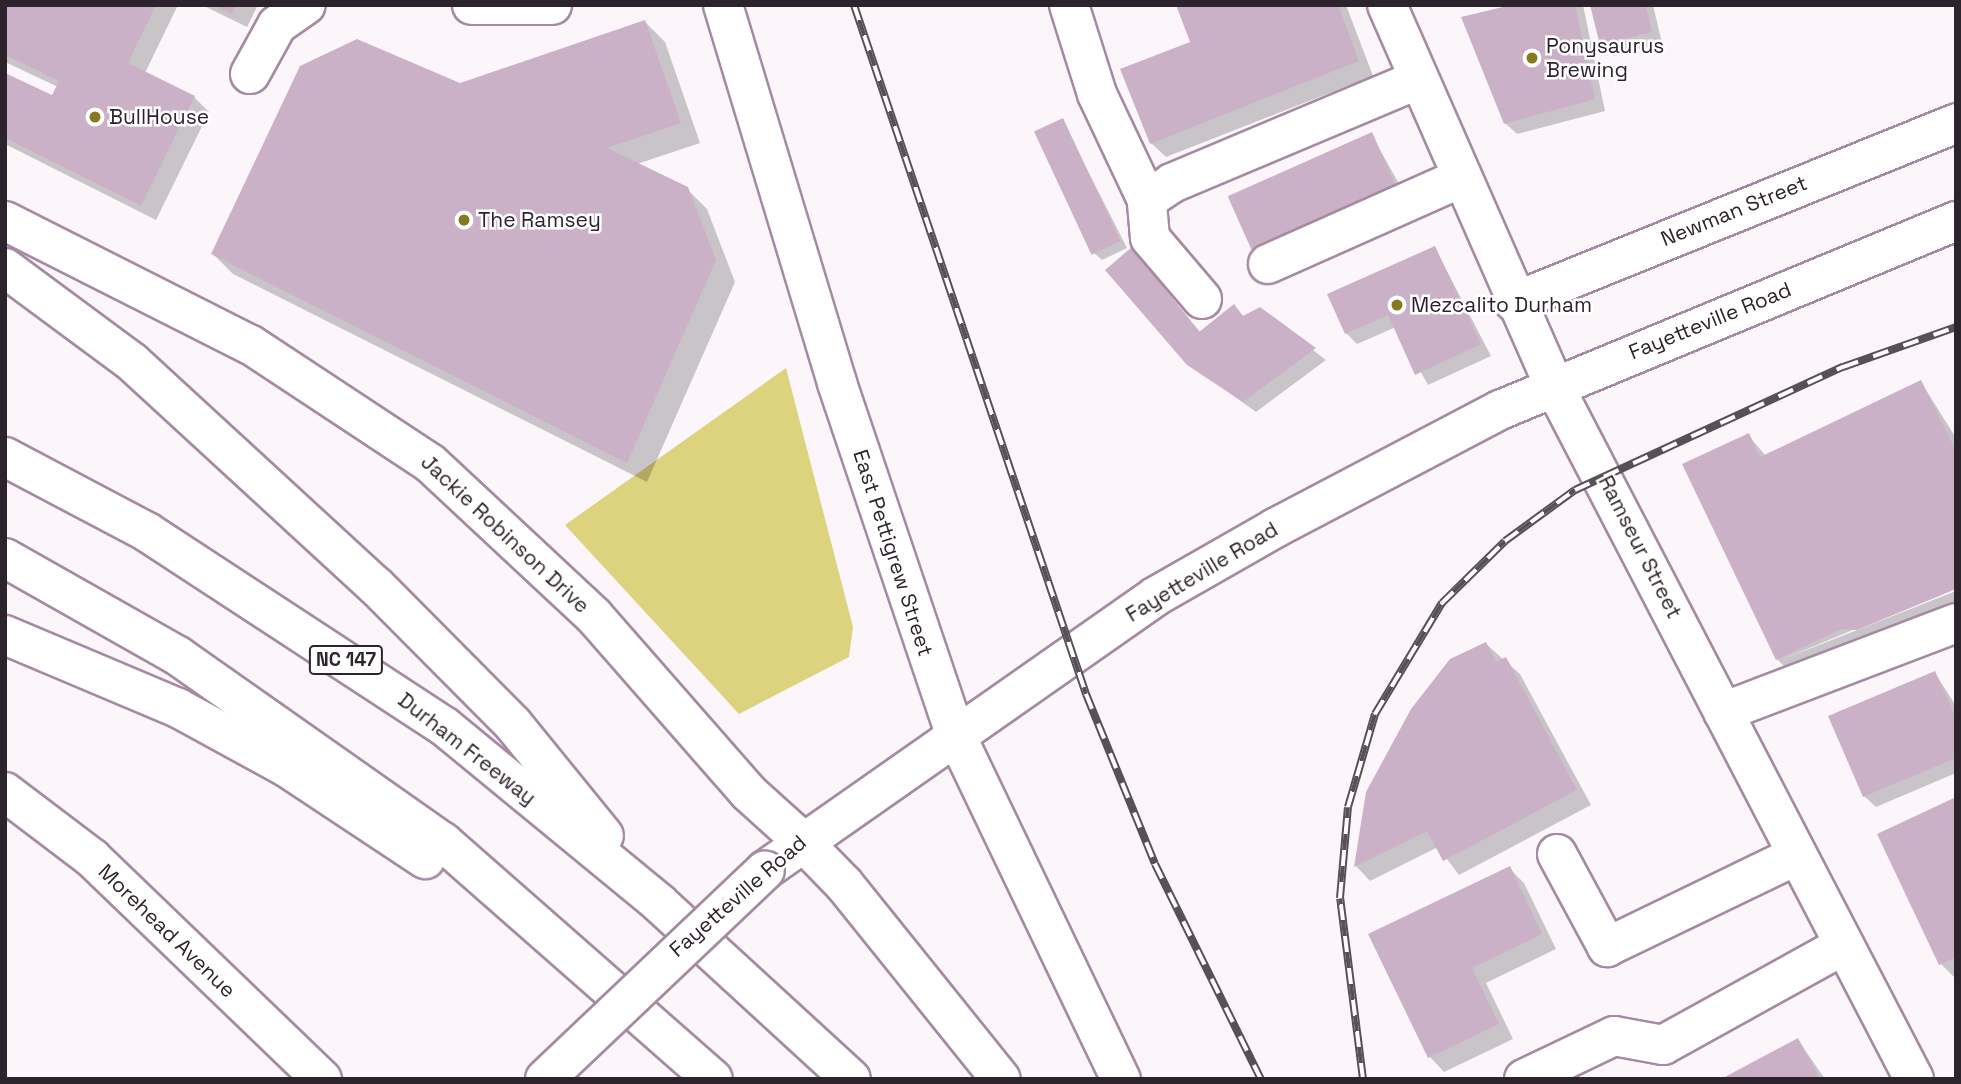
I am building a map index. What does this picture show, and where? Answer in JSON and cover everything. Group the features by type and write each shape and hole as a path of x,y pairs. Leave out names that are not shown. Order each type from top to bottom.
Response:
{"main road":[{"path":"250,74 277,25 306,5"},
{"path":"472,5 552,5"},
{"name":"East Pettigrew Street","path":"723,5 837,383 954,731 1121,1079"},
{"path":"1069,5 1097,94 1147,200 1150,238 1202,299"},
{"name":"Ramseur Street","path":"1388,5 1514,302 1554,386 1795,856 1914,1079"},
{"path":"1147,200 1172,183 1419,79"},
{"name":"Newman Street","path":"1514,302 1956,123"},
{"path":"1268,264 1461,178"},
{"name":"Jackie Robinson Drive","path":"5,221 251,345 430,463 594,616 749,793 844,884 1001,1079"},
{"name":"Fayetteville Road","path":"545,1079 765,870 801,840 954,731 1156,596 1378,472 1554,386 1956,221"},
{"path":"5,268 132,362 376,586 513,724 659,903"},
{"name":"Durham Freeway","path":"5,457 146,532 434,719 659,903 850,1079"},
{"path":"5,558 272,717 516,901 713,1079"},
{"path":"1723,712 1956,623"},
{"path":"5,635 178,708 286,767 423,857 516,901"},
{"name":"Morehead Avenue","path":"5,792 92,858 322,1079"},
{"path":"1557,854 1607,947 1795,856"},
{"path":"1524,1079 1614,1036 1663,1045 1842,946"}],"shaded area":[{"path":"786,368 853,627 849,657 739,714 565,525"}],"building":[{"name":"BullHouse","path":"5,5 156,5 128,63 195,96 141,206 5,138 5,73 52,95 59,81 5,55"},
{"path":"214,5 236,5 232,14"},
{"path":"1176,5 1338,5 1359,61 1150,144 1120,69 1190,42"},
{"name":"Ponysaurus Brewing","path":"1511,5 1575,5 1595,99 1504,124 1461,17"},
{"path":"1590,5 1646,5 1652,32 1600,45"},
{"name":"The Ramsey","path":"645,20 681,123 607,148 688,187 716,260 627,463 211,254 300,66 357,39 460,83"},
{"path":"1063,118 1120,241 1091,255 1034,132"},
{"path":"1372,132 1396,185 1251,249 1228,196"},
{"name":"Mezcalito Durham","path":"1435,246 1481,344 1415,375 1388,315 1345,334 1327,294"},
{"path":"1132,247 1199,332 1234,304 1243,316 1260,307 1316,348 1243,402 1187,365 1105,270"},
{"path":"1921,380 1956,451 1956,589 1857,630 1841,629 1776,660 1682,464 1749,433 1760,457"},
{"path":"1486,642 1496,662 1506,657 1577,790 1443,861 1427,831 1354,867 1366,792 1411,709 1450,659"},
{"path":"1935,671 1956,718 1956,758 1863,797 1828,716"},
{"path":"1956,797 1956,957 1939,965 1877,834"},
{"path":"1510,866 1542,934 1472,968 1499,1024 1428,1058 1368,934"},
{"path":"1798,1038 1820,1079 1721,1079"}],"railway":[{"path":"854,5 1086,694 1155,864 1261,1079"},
{"path":"1363,1079 1340,898 1348,807 1375,714 1442,603 1505,541 1575,490 1843,367 1956,327"}],"place":[{"name":"Ponysaurus Brewing","path":"1532,58"},
{"name":"BullHouse","path":"95,117"},
{"name":"The Ramsey","path":"464,220"},
{"name":"Mezcalito Durham","path":"1397,305"}]}
